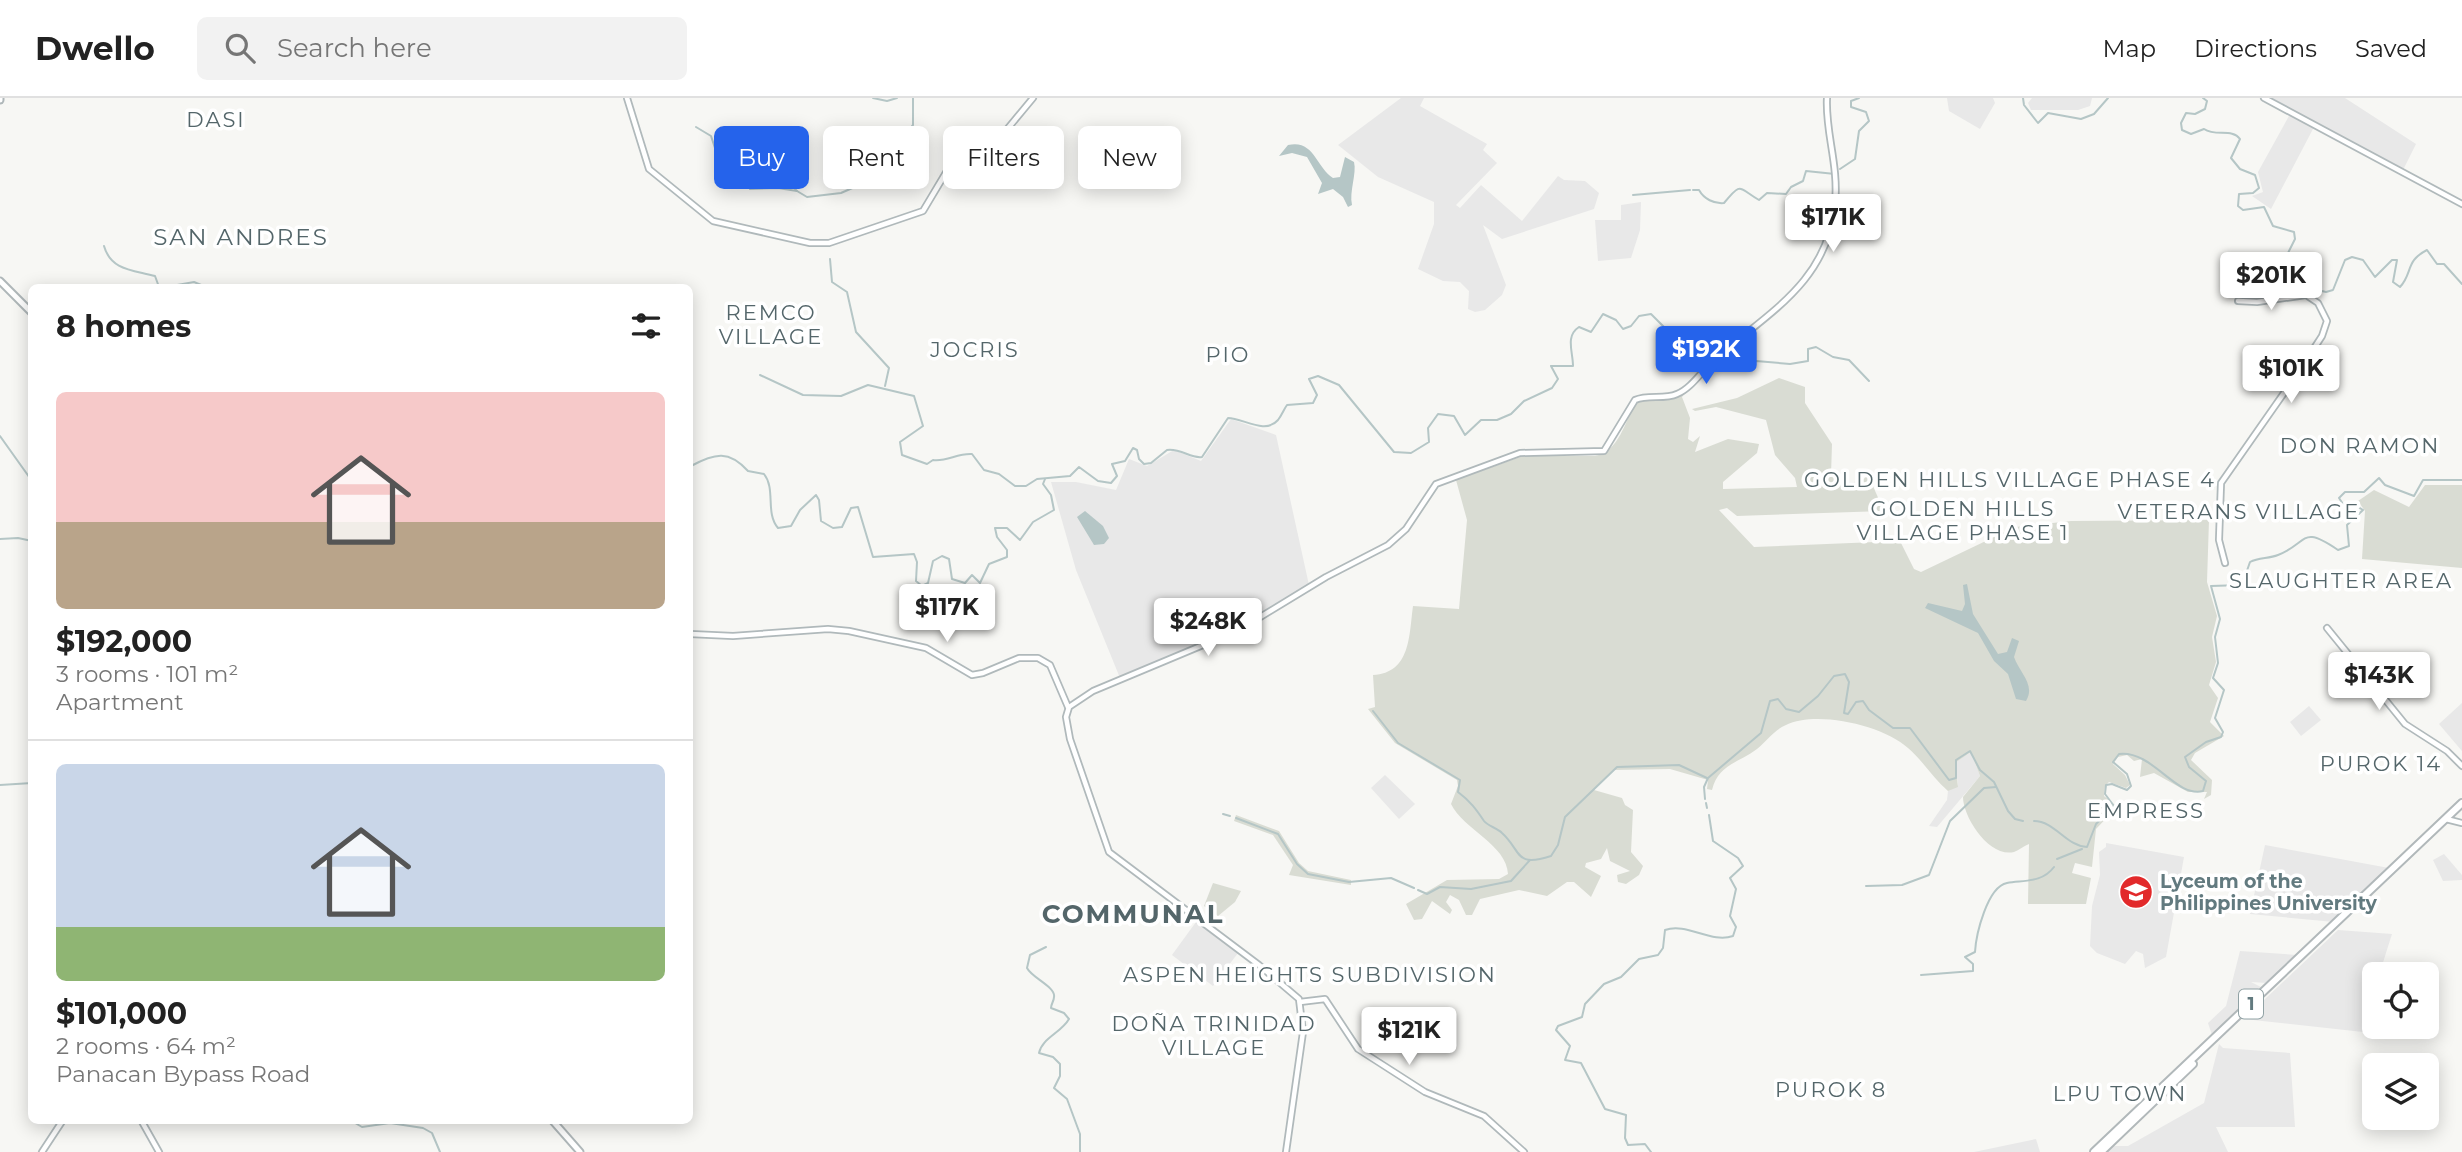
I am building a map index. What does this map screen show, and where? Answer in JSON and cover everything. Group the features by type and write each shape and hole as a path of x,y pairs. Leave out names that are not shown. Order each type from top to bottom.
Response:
{"highway":[{"name":"1","path":"2448,820 2462,803"},
{"name":"1","path":"2094,1152 2462,809"},
{"name":"1","path":"2101,1152 2182,1072"}],"main road":[{"path":"0,281 28,309"},
{"path":"556,1124 580,1152"}],"street":[{"path":"627,98 649,169 703,215 721,224 819,243 839,240 923,211 960,149 1004,133 1033,98"},
{"path":"1286,1152 1302,1039 1300,1002 1297,996 1259,965 1109,852 1070,739 1066,716 1069,707 1093,691 1247,626 1332,574 1388,545 1406,529 1436,484 1483,469 1520,453 1604,451 1635,400 1677,394 1713,360 1788,301 1818,258 1832,224 1837,183 1827,98"},
{"path":"2264,98 2462,204"},
{"path":"2225,563 2218,537 2221,483 2298,373 2322,336 2327,321 2318,303 2306,295 2257,302 2238,301"},
{"path":"2327,628 2405,724 2447,751 2462,766"},
{"path":"693,634 733,636 828,629 849,631 926,648 972,675 984,673 1019,658 1038,658 1050,665 1069,707"},
{"path":"2448,820 2462,823"},
{"path":"1300,1002 1325,999 1359,1049 1425,1092 1484,1116 1524,1152"},
{"path":"41,1152 58,1124"},
{"path":"144,1124 161,1152"}],"shaded area":[{"path":"1401,98 1424,98 1420,106 1487,144 1483,150 1497,163 1456,205 1460,208 1481,185 1522,221 1558,176 1564,180 1585,181 1599,193 1594,209 1502,239 1483,225 1506,285 1502,295 1485,310 1475,312 1468,309 1469,291 1460,282 1443,281 1418,269 1434,224 1434,202 1378,177 1338,145"},
{"path":"1947,98 1993,98 1995,103 1980,129 1949,111"},
{"path":"2032,98 2092,98 2090,106 2078,110 2031,110 2028,103"},
{"path":"2270,98 2345,98 2416,144 2403,170"},
{"path":"2290,114 2314,127 2271,209 2252,196 2263,192 2258,172"},
{"path":"1288,145 1304,146 1333,178 1340,177 1345,157 1354,162 1352,205 1348,207 1343,197 1333,189 1318,194 1322,183 1307,157 1292,153 1279,156"},
{"path":"1641,202 1640,230 1631,258 1598,261 1595,220 1621,220 1621,205"},
{"path":"1779,378 1805,387 1805,403 1832,444 1831,475 1850,482 1860,481 1868,475 1884,511 1737,516 1727,508 1719,510 1754,547 1900,541 1914,569 1921,572 2015,527 2071,521 2209,520 2207,582 2217,616 2212,637 2216,662 2209,685 2218,698 2210,722 2224,736 2195,753 2191,760 2212,780 2211,795 2204,799 2207,792 2188,792 2154,773 2140,777 2142,759 2134,761 2127,755 2118,757 2113,764 2125,775 2130,785 2126,788 2109,782 2105,786 2104,796 2115,805 2115,809 2096,829 2092,867 2075,863 2072,873 2091,878 2086,904 2028,904 2029,844 2014,852 1995,849 1979,834 1967,815 1963,797 1980,776 1971,752 1955,763 1958,787 1948,791 1908,748 1883,733 1849,722 1814,719 1799,721 1782,727 1757,749 1730,765 1719,775 1712,790 1707,789 1708,780 1670,769 1613,770 1594,790 1622,798 1625,805 1633,810 1631,852 1643,866 1639,875 1626,884 1618,882 1617,875 1630,871 1610,861 1607,848 1601,859 1586,863 1585,867 1601,876 1591,897 1574,882 1567,882 1547,896 1519,890 1480,899 1472,915 1466,915 1459,900 1450,895 1446,902 1452,910 1450,914 1432,901 1422,919 1414,920 1406,904 1447,880 1499,879 1508,874 1500,854 1451,804 1458,786 1457,780 1395,743 1368,709 1375,707 1373,675 1385,673 1395,667 1406,651 1413,606 1459,609 1467,520 1456,480 1523,456 1595,456 1603,453 1616,442 1636,402 1687,391 1682,397 1690,418 1688,439 1693,442 1700,436 1695,452 1728,439 1759,444 1757,453 1723,482 1723,489 1797,487 1795,478 1775,455 1766,420 1716,407 1695,411 1692,409 1737,398"},
{"path":"1231,419 1276,435 1309,585 1228,631 1120,678 1076,570 1051,482 1076,482 1116,490 1129,459 1147,466 1174,450 1201,461"},
{"path":"2425,485 2462,485 2462,568 2362,559 2365,511 2358,501 2374,490 2409,507"},
{"path":"1085,511 1103,526 1109,538 1104,544 1094,545 1077,517"},
{"path":"1967,584 1973,614 1998,654 2007,652 2012,638 2019,641 2014,657 2028,684 2029,695 2026,701 2016,699 2008,674 1994,661 1978,633 1925,608 1928,603 1962,611 1965,604 1963,585"},
{"path":"2462,703 2462,751 2439,724"},
{"path":"2309,706 2321,720 2301,736 2290,722"},
{"path":"1971,752 1980,776 1937,827 1929,826 1947,800 1948,791 1958,785 1955,763"},
{"path":"1385,775 1415,804 1399,819 1371,788"},
{"path":"1236,815 1279,831 1299,863 1308,871 1351,880 1351,885 1289,875 1293,865 1273,835 1234,821"},
{"name":"Lyceum of the Philippines University","path":"2106,843 2184,857 2166,957 2145,968 2143,954 2136,951 2125,964 2097,953 2090,946 2092,906 2100,875 2099,852 2106,847"},
{"path":"2265,845 2389,868 2334,922 2250,914"},
{"path":"2444,854 2462,875 2462,880 2443,881 2433,860"},
{"path":"1213,883 1241,891 1235,902 1218,916 1204,906"},
{"path":"1196,922 1238,953 1213,986 1172,955"},
{"path":"2338,930 2392,934 2383,962 2362,962 2362,1032 2244,1019"},
{"path":"2240,951 2298,955 2267,983 2251,982 2263,988 2212,1035 2208,1023 2226,1006"},
{"path":"2219,1044 2223,1048 2290,1053 2295,1127 2216,1127 2228,1152 2105,1152 2111,1146 2128,1146 2204,1103"},
{"path":"2036,1139 2040,1152 1974,1152"}],"waterway":[{"path":"873,98 887,101 897,98"},
{"path":"696,127 711,136 715,148 731,172 746,181 750,189 778,188 797,191 807,197 841,193 866,182 899,157 893,149 913,125 913,98"},
{"path":"1840,169 1855,159 1859,131 1869,121 1866,112 1851,107 1851,101 1859,98"},
{"path":"2023,98 2024,105 2038,123 2048,113 2081,119 2094,114 2108,98"},
{"path":"2203,98 2207,101 2205,109 2195,114 2186,113 2181,123 2182,130 2191,134 2204,129 2233,134 2240,139 2231,158 2240,169 2255,175 2259,188 2253,193 2239,194 2238,206 2243,210 2264,207 2273,226 2294,232 2295,239 2283,263 2285,266 2304,262 2310,288 2326,292 2333,290 2345,260 2352,257 2363,260 2375,277 2392,260 2397,260 2393,282 2400,287 2415,258 2427,250 2437,264 2444,264 2462,284"},
{"path":"1693,190 1699,190 1706,198 1717,203 1724,203 1737,189 1759,200 1767,193 1786,194 1791,187 1803,181 1806,171 1835,174"},
{"path":"1633,195 1690,190"},
{"path":"104,246 107,254 118,265 155,276 158,284"},
{"path":"830,259 832,282 847,292 856,332 889,368 885,386"},
{"path":"183,284 199,284"},
{"path":"760,375 803,395 841,396 868,385 914,396 923,426 900,442 902,455 927,464 933,460 972,454 984,470 999,474 1015,486 1026,486 1037,479 1070,476 1079,467 1098,481 1111,483 1117,476 1112,464 1125,461 1133,448 1137,450 1139,459 1144,464 1151,463 1167,450 1202,457 1228,418 1267,426 1278,420 1287,405 1313,403 1317,395 1309,379 1318,376 1339,385 1394,452 1411,453 1429,442 1428,428 1438,414 1454,416 1465,435 1481,420 1497,420 1511,414 1524,401 1552,388 1558,379 1551,366 1573,366 1572,335 1579,327 1591,332 1603,314 1616,320 1623,329 1631,326 1639,316 1651,314 1665,328 1676,328 1685,336 1700,335 1716,355"},
{"path":"1718,360 1727,365 1756,361 1790,364 1808,361 1808,349 1816,347 1833,357 1849,360 1869,381"},
{"path":"0,436 28,475"},
{"path":"693,465 707,458 721,456 734,460 748,471 764,474 768,480 772,515 778,528 791,526 800,510 816,495 821,521 833,528 842,527 851,508 858,507 873,557 914,554 917,562 916,581 922,586 928,583 933,561 942,556 949,559 952,579 965,583 972,575 980,583 989,564 1007,557 1007,550 997,537 995,528 1007,528 1020,540 1033,522 1054,510 1051,495 1043,484 1045,479"},
{"path":"2034,821 2048,825 2073,843 2087,847 2096,824 2114,806 2105,794 2106,785 2112,784 2127,790 2131,786 2127,774 2113,762 2119,754 2143,759 2183,788 2203,791 2206,781 2189,767 2185,757 2206,742 2221,737 2223,732 2215,718 2224,690 2213,678 2218,663 2215,637 2220,619 2211,586 2242,585 2250,562 2278,555 2305,538 2317,538 2338,550 2349,546 2347,525 2363,510 2355,505 2343,504 2339,498 2345,492 2364,492 2379,478 2385,485 2414,496 2423,480 2462,480"},
{"path":"0,539 28,540"},
{"path":"1705,799 1704,787 1708,778 1761,733 1770,701 1778,699 1786,709 1799,712 1818,696 1834,676 1845,674 1849,682 1844,713 1848,714 1856,702 1863,701 1869,710 1893,728 1910,728 1949,780 1956,778 1956,760 1970,751 1980,770 1994,782 2008,811 2015,819 2023,821"},
{"path":"1373,711 1398,743 1460,780 1458,792 1486,823 1502,833 1525,859 1551,856 1558,845 1565,817 1617,767 1679,765 1707,778"},
{"path":"0,785 28,783"},
{"path":"1866,886 1902,885 1929,875 1950,821 1984,788 1996,787"},
{"path":"1706,803 1707,808"},
{"path":"1223,814 1230,816"},
{"path":"1651,1152 1645,1144 1628,1145 1625,1138 1626,1115 1605,1109 1581,1063 1565,1060 1570,1046 1556,1030 1558,1026 1582,1017 1585,1004 1604,984 1621,977 1639,959 1658,955 1663,948 1665,930 1673,928 1716,937 1733,936 1736,927 1730,916 1736,889 1730,878 1743,866 1738,858 1713,841 1709,815"},
{"path":"1236,818 1278,834 1297,864 1308,874 1349,882 1391,878 1414,888"},
{"path":"2057,859 2082,849"},
{"path":"1418,890 1427,894 1440,887 1471,889 1511,881 1530,860"},
{"path":"1921,975 1973,971 1973,964 1965,957 1975,952 1980,924 1994,893 2007,883 2044,876 2054,867"},
{"path":"1046,947 1030,955 1027,968 1054,993 1051,1008 1064,1013 1069,1019 1044,1043 1039,1053 1053,1057 1060,1064 1060,1076 1054,1088 1067,1099 1080,1134 1080,1152"},
{"path":"357,1124 362,1127 383,1124"},
{"path":"397,1124 423,1128 432,1133 440,1152"}],"place":[{"name":"Lyceum of the Philippines University","path":"2136,892"}],"district":[{"name":"DASI","path":"216,119"},
{"name":"SAN ANDRES","path":"241,237"},
{"name":"REMCO VILLAGE","path":"771,324"},
{"name":"JOCRIS","path":"975,349"},
{"name":"PIO","path":"1228,354"},
{"name":"DON RAMON","path":"2360,445"},
{"name":"GOLDEN HILLS VILLAGE PHASE 4","path":"2010,479"},
{"name":"VETERANS VILLAGE","path":"2239,511"},
{"name":"GOLDEN HILLS VILLAGE PHASE 1","path":"1963,520"},
{"name":"SLAUGHTER AREA","path":"2341,580"},
{"name":"PUROK 14","path":"2381,763"},
{"name":"EMPRESS","path":"2146,810"},
{"name":"COMMUNAL","path":"1133,914"},
{"name":"ASPEN HEIGHTS SUBDIVISION","path":"1310,974"},
{"name":"DOÑA TRINIDAD VILLAGE","path":"1214,1035"},
{"name":"PUROK 8","path":"1831,1089"},
{"name":"LPU TOWN","path":"2120,1093"}]}
